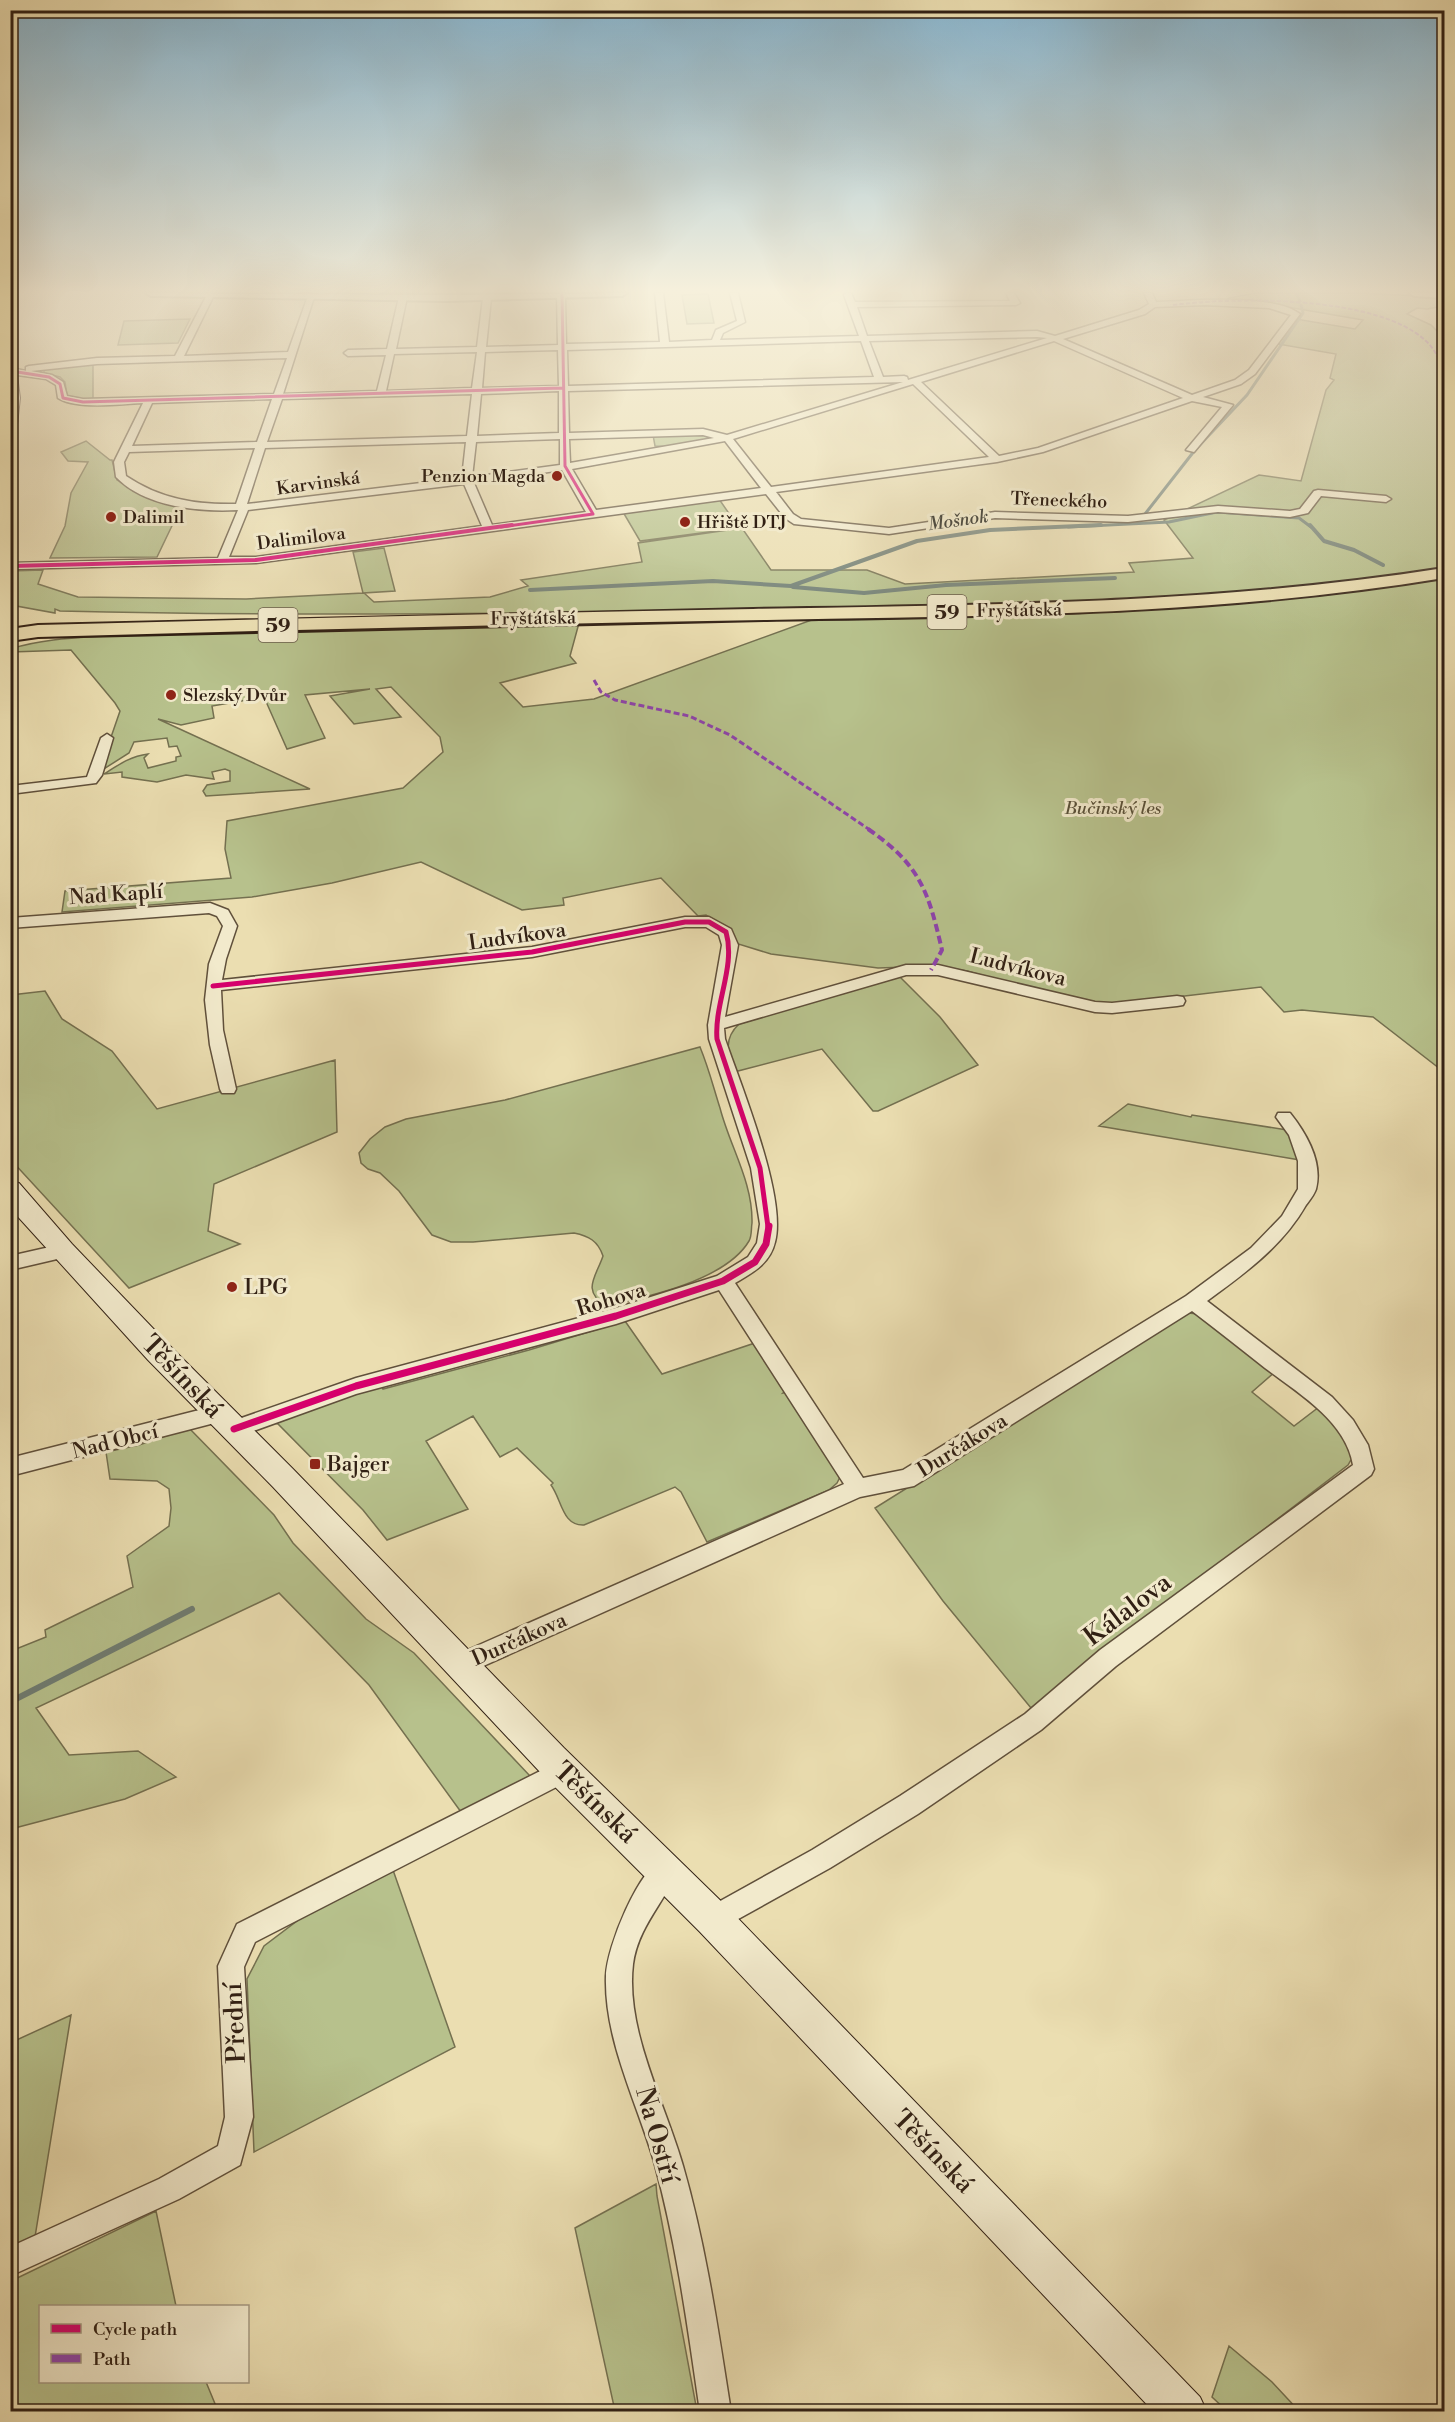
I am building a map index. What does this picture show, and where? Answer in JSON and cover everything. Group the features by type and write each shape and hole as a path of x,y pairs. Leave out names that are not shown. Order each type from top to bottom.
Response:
{"main road":[{"path":"10,406 10,425"},
{"name":"Fryštátská","path":"10,635 38,632 448,620 1066,609 1257,597 1375,584 1444,573"},
{"name":"Fryštátská","path":"10,617 448,620"},
{"name":"Těšínská","path":"10,1190 63,1251 564,1771 713,1919 1185,2412"}],"street":[{"path":"146,406 124,449 702,432 727,438"},
{"path":"222,562 242,508 241,505 273,406"},
{"path":"473,406 467,479 488,528"},
{"path":"563,406 565,466 593,514"},
{"name":"Karvinská","path":"124,449 118,462 121,477 136,490 189,506 242,508 664,452 727,438 832,406"},
{"path":"942,406 998,459"},
{"name":"Dalimilova","path":"10,566 256,560 998,459 1040,450 1169,406"},
{"path":"1191,450 1227,406"},
{"name":"Třeneckého","path":"727,438 789,516 798,522 890,531 995,515 1128,519 1218,509 1290,514 1304,511 1318,493 1386,499"},
{"path":"10,790 91,780 95,775 107,738"},
{"name":"Nad Kaplí","path":"10,923 210,908 223,913 230,926 215,968 213,986"},
{"name":"Ludvíkova","path":"213,986 532,952 685,922 709,922 726,932 730,945 716,1025 906,970 938,970 1095,1007 1177,1001"},
{"path":"213,986 212,998 218,1050 228,1089"},
{"name":"Rohova","path":"227,1421 615,1316 723,1281 755,1262 766,1244 769,1224 760,1168 717,1039 716,1025"},
{"name":"Durčákova","path":"462,1664 858,1488 908,1479 1193,1301 1258,1253 1288,1221 1306,1189 1307,1161 1297,1133 1284,1117"},
{"path":"10,1263 63,1251"},
{"path":"723,1281 858,1488"},
{"name":"Kálalova","path":"713,1919 821,1859 899,1811 1033,1722 1108,1658 1364,1469 1361,1451 1346,1426 1324,1403 1193,1301"},
{"name":"Nad Obcí","path":"10,1467 134,1438 227,1421"},
{"name":"Přední","path":"10,2262 169,2189 230,2155 239,2117 231,1966 246,1933 564,1771"},
{"name":"Na Ostří","path":"665,1870 627,1933 619,1976 622,2017 669,2166 701,2316 717,2412"}],"green space":[{"path":"1322,406 1444,406 1444,568 1289,589 1211,596 1055,603 440,614 155,613 55,609 55,613 11,605 10,571 43,570 38,584 78,597 246,599 363,593 353,552 384,548 395,591 364,593 374,602 490,597 528,586 521,580 642,562 638,543 742,528 771,570 867,570 905,584 1134,572 1129,563 1193,558 1164,520 1259,475 1301,481"},
{"path":"699,434 717,438 674,447 655,446 653,435"},
{"path":"86,441 112,460 117,480 148,496 181,507 157,557 50,558 65,526 71,493 88,462 68,461 61,452"},
{"path":"719,499 739,528 640,541 623,512"},
{"name":"Bučinský les","path":"1444,579 1444,1072 1373,1017 1302,1010 1284,1012 1261,987 1108,1005 1052,995 967,971 937,966 878,968 771,954 735,943 730,931 706,915 698,916 661,878 563,898 564,905 522,910 421,862 332,883 252,897 62,912 65,891 231,878 225,849 227,821 403,788 443,752 440,737 391,687 376,689 401,717 354,724 330,696 370,689 305,695 325,738 287,749 264,697 212,706 214,718 181,725 158,719 310,789 206,796 203,791 207,785 230,781 230,771 225,769 212,772 214,779 186,775 157,782 122,777 122,772 104,774 125,761 142,755 148,754 144,758 148,768 176,761 176,757 181,756 177,746 169,747 167,738 134,742 129,753 99,772 120,711 115,703 71,650 11,652 10,649 46,641 106,636 579,623 570,656 576,663 500,683 523,707 594,699 817,618 1068,614 1195,607 1326,595"},
{"path":"899,976 940,1017 978,1065 878,1111 873,1111 822,1049 734,1072 728,1046 731,1035 739,1024"},
{"path":"45,991 62,1019 112,1051 157,1109 335,1060 337,1132 214,1184 208,1231 240,1244 129,1288 11,1160 11,995"},
{"path":"700,1047 745,1179 752,1223 750,1239 738,1255 723,1266 685,1285 606,1306 598,1300 592,1289 594,1277 603,1256 596,1243 588,1238 574,1233 451,1242 432,1235 399,1191 380,1173 368,1169 361,1163 359,1153 370,1139 385,1127 406,1119 505,1100"},
{"path":"1128,1104 1191,1117 1192,1115 1287,1130 1300,1160 1099,1126"},
{"path":"1187,1313 1200,1314 1275,1372 1252,1392 1294,1426 1319,1407 1356,1451 1348,1465 1031,1708 943,1601 875,1508"},
{"path":"625,1321 662,1374 755,1343 786,1390 783,1393 788,1392 840,1477 837,1483 829,1490 707,1542 681,1492 675,1487 584,1525 577,1524 571,1521 563,1511 551,1485 553,1483 517,1448 500,1457 473,1416 426,1441 468,1509 387,1540 363,1510 278,1424 271,1422 381,1385 383,1389 529,1350"},
{"path":"189,1428 274,1515 293,1543 366,1619 414,1653 530,1776 461,1812 369,1685 279,1593 36,1708 69,1755 138,1751 176,1777 125,1799 11,1829 11,1651 46,1637 45,1630 133,1587 127,1556 169,1526 171,1508 169,1489 157,1481 110,1479 106,1452 139,1445"},
{"path":"393,1870 455,2047 254,2152 247,1979 264,1946 309,1912"},
{"path":"71,2015 34,2243 10,2253 10,2043"},
{"path":"656,2184 697,2411 615,2411 575,2228"},
{"path":"156,2211 176,2305 39,2305 39,2383 206,2383 218,2411 11,2411 11,2281"},
{"path":"1229,2346 1272,2382 1299,2411 1227,2411 1212,2397"}],"waterway":[{"path":"1145,514 1195,450 1237,406"},
{"name":"Mošnok","path":"1068,527 1169,522 1217,512 1299,518 1311,527"},
{"name":"Mošnok","path":"530,590 713,581 791,586 917,541 990,530 1101,525"},
{"name":"Mošnok","path":"1310,525 1324,541 1354,550 1383,565"},
{"path":"793,587 864,593 946,585 1115,578"},
{"name":"Mošnok","path":"1439,595 1444,597"},
{"path":"10,1702 192,1609"}],"marked path":[{"path":"594,680 601,692 615,700 689,716 730,735 894,847 915,871 932,908 942,950 931,970"}],"cycle path":[{"path":"10,425 12,406"},
{"path":"10,566 256,560 593,514 565,466 564,406"},
{"path":"213,986 532,952 685,922 709,922 726,932 730,945 716,1025 717,1039 760,1168 769,1224 766,1244 755,1262 723,1281 616,1316 356,1386 234,1429"}],"place":[{"name":"Penzion Magda","path":"557,476"},
{"name":"Dalimil","path":"111,517"},
{"name":"Hřiště DTJ","path":"685,522"},
{"name":"Slezský Dvůr","path":"171,695"},
{"name":"LPG","path":"232,1287"},
{"name":"Bajger","path":"315,1464"}]}
